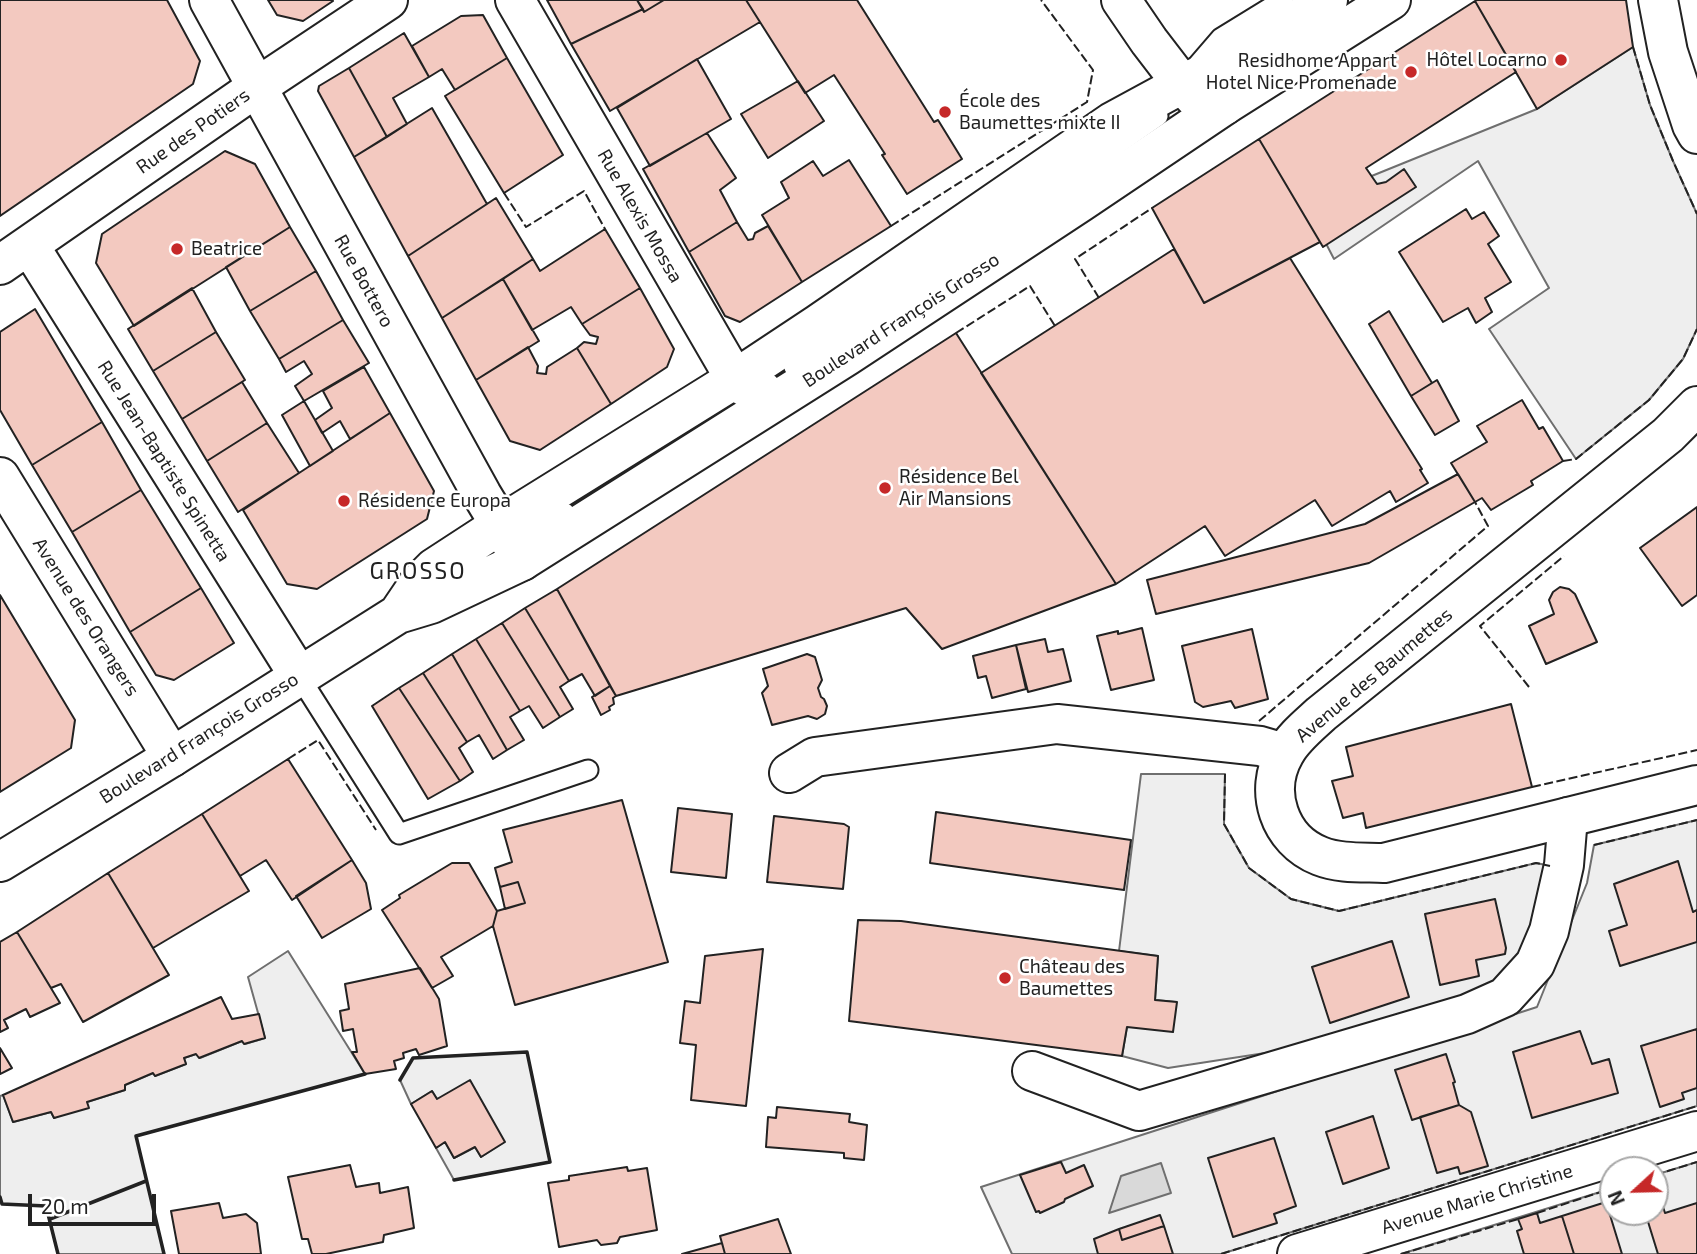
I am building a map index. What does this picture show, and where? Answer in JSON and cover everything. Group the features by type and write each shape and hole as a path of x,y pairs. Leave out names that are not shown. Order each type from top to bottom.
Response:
{"street":[{"name":"Rue Bottero","path":"209,0 475,483 522,561"},
{"name":"Rue des Potiers","path":"15,255 257,87 388,0"},
{"name":"Rue Alexis Mossa","path":"515,0 745,385"},
{"path":"1121,0 1195,98 1225,105"},
{"name":"Boulevard François Grosso","path":"398,614 419,583 434,568 500,525 745,385 818,324 1112,122 1233,60 1328,0"},
{"name":"Boulevard François Grosso","path":"0,862 398,614 431,604 522,561 793,390 1082,202 1225,105 1391,0"},
{"path":"1658,0 1668,52 1697,134"},
{"name":"Rue Jean-Baptiste Spinetta","path":"15,255 299,676"},
{"path":"745,385 793,390"},
{"name":"Avenue des Baumettes","path":"1697,406 1668,435 1300,733 1284,754 1275,779 1275,804 1284,825 1300,845 1321,857 1349,862 1384,863 1697,785"},
{"name":"Avenue des Orangers","path":"0,477 172,757"},
{"path":"789,773 815,757 1057,724 1259,746 1284,754"},
{"path":"1032,1071 1139,1111 1467,1014 1505,996 1535,964 1549,931 1564,865 1568,817"},
{"name":"Avenue Marie Christine","path":"1297,1254 1697,1131"}],"lane":[{"path":"1182,84 1222,38 1283,0"},
{"path":"299,676 399,834 588,770"}],"shaded area":[{"path":"1633,47 1650,105 1697,214 1697,329 1683,359 1649,400 1576,459 1489,329 1549,288 1478,161 1334,259 1305,203 1537,109"},
{"path":"1141,774 1225,774 1224,824 1249,868 1291,899 1339,911 1536,863 1551,866 1529,941 1497,983 1427,1008 1291,1049 1168,1068 1122,1056 1127,1027 1176,1002 1155,1000 1158,956 1119,951"},
{"path":"1697,820 1697,1106 1221,1254 1012,1254 981,1187 1537,1007 1587,883 1594,845"},
{"path":"288,951 365,1074 136,1136 164,1254 58,1254 46,1206 2,1204 0,1096 3,1095 13,1122 51,1112 54,1118 87,1102 125,1090 125,1085 153,1073 155,1076 186,1064 184,1058 196,1054 200,1058 242,1041 245,1044 265,1038 248,977"},
{"path":"527,1052 550,1162 454,1180 436,1148 445,1142 454,1158 475,1147 481,1157 504,1142 437,1099 432,1091 411,1104 400,1080 413,1058"},
{"path":"1697,1162 1697,1254 1401,1254 1599,1192 1599,1226 1669,1226 1669,1171"},
{"path":"1161,1163 1171,1193 1109,1213 1121,1176"}],"building":[{"path":"0,0 167,0 200,61 193,84 0,216"},
{"path":"268,0 333,1 303,21 277,15"},
{"path":"547,0 637,0 643,9 571,44"},
{"path":"637,0 664,0 644,12"},
{"path":"664,0 746,0 760,22 610,111 571,44 643,9 644,12"},
{"path":"746,0 857,0 934,122 938,120 962,159 907,194 882,155 885,154 834,75 805,93"},
{"name":"Hôtel Locarno","path":"1626,0 1633,47 1537,109 1475,1"},
{"path":"1475,1 1516,72 1366,168 1377,184 1386,182 1404,169 1416,187 1323,247 1259,139"},
{"path":"483,15 507,58 455,90 442,69 429,77 412,46 461,16"},
{"path":"404,33 429,77 393,98 407,124 387,137 349,68"},
{"path":"507,58 563,155 504,193 445,96"},
{"path":"697,59 731,119 650,166 617,108"},
{"path":"349,68 387,137 354,157 318,91 319,86"},
{"path":"798,81 824,121 768,158 741,114"},
{"path":"432,108 487,204 408,256 354,157"},
{"path":"707,133 736,178 720,190 737,222 689,252 643,169"},
{"path":"1259,139 1320,242 1204,303 1152,208"},
{"name":"Beatrice","path":"225,151 255,164 290,227 134,326 96,263 102,234"},
{"path":"849,160 891,226 802,282 762,215 789,198 781,182 813,161 823,176"},
{"path":"496,198 533,259 442,318 408,256"},
{"path":"1466,209 1472,219 1484,212 1499,236 1488,244 1511,282 1485,298 1492,312 1476,323 1468,308 1443,322 1399,252"},
{"path":"737,222 748,240 768,226 802,282 740,322 725,316 689,252"},
{"path":"290,227 316,271 250,311 226,267"},
{"path":"605,229 640,288 582,324 571,307 532,330 503,279 533,259 540,271"},
{"path":"1174,249 1204,303 1290,258 1422,469 1420,470 1428,483 1396,502 1390,491 1332,526 1315,500 1225,556 1205,526 1116,584 981,373"},
{"path":"316,271 343,320 279,359 250,311"},
{"path":"503,279 539,341 476,380 442,318"},
{"path":"192,288 216,332 153,371 128,329"},
{"path":"640,288 674,349 667,367 611,404 577,348 584,342 596,344 598,337 590,335 582,324"},
{"path":"35,309 102,422 32,465 0,410 0,332"},
{"path":"1389,311 1432,383 1411,396 1369,324"},
{"path":"343,320 369,363 304,401 295,386 312,374 304,361 286,372 279,359"},
{"path":"216,332 245,380 182,419 153,371"},
{"name":"Résidence Bel Air Mansions","path":"956,333 1116,584 942,649 906,608 616,696 557,589"},
{"path":"528,347 538,366 537,373 546,374 547,367 577,348 611,404 540,450 510,441 476,380"},
{"path":"364,367 390,413 350,439 340,421 322,433 315,420 332,408 323,391"},
{"path":"1437,380 1459,421 1435,435 1411,396"},
{"path":"242,382 267,423 207,461 182,419"},
{"path":"1522,400 1539,429 1543,427 1563,461 1531,481 1533,485 1491,510 1482,498 1475,502 1451,463 1487,442 1477,426"},
{"path":"304,401 333,451 310,466 282,415"},
{"name":"Résidence Europa","path":"390,413 434,491 427,519 317,589 287,584 243,510"},
{"path":"102,422 141,490 72,532 32,465"},
{"path":"267,423 299,473 238,512 207,461"},
{"path":"1458,474 1475,502 1369,563 1156,614 1147,580 1365,524"},
{"path":"141,490 201,588 130,632 72,532"},
{"path":"1697,507 1697,595 1682,606 1640,548"},
{"path":"1560,587 1575,594 1597,642 1546,664 1529,626 1554,614 1549,600 1553,592"},
{"path":"201,588 234,643 174,680 156,675 130,632"},
{"path":"557,589 610,686 595,696 582,674 569,681 525,608"},
{"path":"0,595 75,720 71,748 0,792"},
{"path":"525,608 569,681 560,687 573,709 560,717 502,623"},
{"path":"502,623 560,717 543,728 529,706 520,711 476,639"},
{"path":"1142,628 1154,680 1111,690 1097,636"},
{"path":"1252,629 1268,699 1235,708 1231,701 1203,707 1195,702 1182,646"},
{"path":"476,639 520,711 510,717 524,740 507,750 452,654"},
{"path":"1045,639 1048,652 1063,649 1071,681 1028,692 1016,645"},
{"path":"1016,645 1026,689 992,698 986,676 978,678 973,656"},
{"path":"452,654 507,750 493,759 479,735 467,742 423,673"},
{"path":"807,654 815,657 822,680 818,688 827,706 825,714 817,719 808,716 772,725 762,693 768,686 763,669"},
{"path":"423,673 467,742 459,748 473,772 460,781 399,688"},
{"path":"610,686 616,696 613,698 614,704 601,715 592,697"},
{"path":"399,688 460,781 428,799 372,706"},
{"path":"1511,704 1532,787 1366,828 1363,813 1343,818 1332,781 1353,776 1346,747"},
{"path":"288,759 352,860 292,900 266,860 240,876 202,814"},
{"path":"622,800 668,962 515,1005 493,926 497,911 525,903 518,882 500,887 495,868 512,862 503,830"},
{"path":"678,808 732,814 726,878 671,872"},
{"path":"936,812 1131,840 1124,890 930,863"},
{"path":"202,814 249,891 153,948 108,873"},
{"path":"774,816 844,824 849,827 843,889 767,882"},
{"path":"352,860 366,883 371,909 322,938 296,896"},
{"path":"1678,861 1693,912 1697,910 1697,942 1620,966 1609,931 1627,925 1614,884"},
{"path":"452,863 469,863 497,911 493,926 441,957 453,976 432,988 382,910 400,898 399,895"},
{"path":"108,873 169,975 83,1022 61,984 51,988 17,932"},
{"path":"518,882 525,903 505,909 500,887"},
{"path":"1495,899 1505,954 1476,960 1479,976 1440,985 1425,914"},
{"name":"Château des Baumettes","path":"858,920 901,921 1158,956 1155,1000 1177,1002 1173,1032 1127,1027 1122,1056 849,1021"},
{"path":"17,932 60,1003 30,1017 26,1009 4,1020 8,1028 0,1032 0,942"},
{"path":"1392,941 1409,997 1330,1023 1312,967"},
{"path":"763,949 746,1106 691,1100 696,1045 680,1043 685,1001 700,1003 705,956"},
{"path":"420,968 439,999 447,1046 419,1055 416,1049 403,1053 404,1058 394,1061 396,1069 365,1074 352,1052 357,1052 353,1029 343,1031 340,1011 349,1009 345,984"},
{"path":"221,997 232,1019 259,1014 265,1038 244,1044 242,1041 199,1058 196,1054 184,1058 186,1064 155,1076 153,1073 125,1085 125,1090 87,1102 89,1108 54,1118 51,1112 13,1122 3,1095"},
{"path":"1697,1029 1697,1088 1682,1093 1684,1099 1660,1107 1641,1046"},
{"path":"1580,1031 1592,1064 1609,1059 1618,1093 1532,1118 1513,1052"},
{"path":"0,1048 12,1068 0,1074"},
{"path":"1446,1054 1459,1105 1412,1120 1395,1070"},
{"path":"470,1080 505,1142 481,1157 475,1147 454,1158 445,1142 436,1148 411,1104 432,1091 437,1099"},
{"path":"1459,1105 1471,1112 1488,1166 1460,1174 1458,1167 1437,1173 1420,1117"},
{"path":"777,1107 850,1114 849,1122 867,1125 864,1160 844,1158 844,1153 766,1147 768,1117 776,1118"},
{"path":"1373,1116 1389,1168 1343,1184 1326,1132"},
{"path":"1274,1138 1296,1206 1274,1214 1277,1223 1233,1237 1208,1158"},
{"path":"1061,1162 1066,1173 1084,1165 1093,1186 1040,1213 1036,1212 1020,1175"},
{"path":"350,1165 356,1187 379,1183 380,1193 408,1187 414,1228 384,1235 383,1242 326,1254 312,1254 308,1239 302,1239 288,1177"},
{"path":"627,1167 628,1171 647,1168 657,1230 620,1237 617,1243 601,1245 597,1240 559,1247 548,1183 569,1180 569,1176"},
{"path":"219,1203 223,1218 246,1214 257,1223 261,1254 179,1254 171,1211"},
{"path":"1697,1203 1697,1254 1658,1254 1649,1226 1669,1226 1669,1212"},
{"path":"1599,1204 1599,1226 1613,1226 1622,1254 1574,1254 1562,1216"},
{"path":"1537,1213 1540,1223 1562,1216 1574,1254 1524,1254 1517,1231 1522,1229 1518,1219"},
{"path":"1160,1215 1164,1226 1122,1240 1119,1229"},
{"path":"778,1219 791,1254 725,1254 720,1236"},
{"path":"1164,1226 1173,1254 1098,1254 1094,1239 1119,1229 1122,1240"},
{"path":"722,1243 725,1254 682,1254"}],"fence":[{"path":"891,226 1087,102 1093,70 1041,0"},
{"path":"1633,47 1650,105 1697,214"},
{"path":"504,193 526,227 584,191 605,229"},
{"path":"1099,298 1075,259 1152,208"},
{"path":"956,333 1030,286 1055,326"},
{"path":"1563,461 1576,459 1649,400 1683,359 1697,329"},
{"path":"1259,721 1488,526 1475,502"},
{"path":"1529,687 1480,626 1564,556"},
{"path":"288,759 318,740 376,830"},
{"path":"1532,787 1697,750"},
{"path":"1225,774 1224,824 1249,868 1291,899 1339,911 1536,863 1550,866"},
{"path":"1594,845 1697,820"},
{"path":"1221,1254 1697,1106"},
{"path":"1669,1171 1697,1162"},
{"path":"1537,1213 1599,1193"},
{"path":"1401,1254 1518,1219"}],"wall":[{"path":"400,1080 413,1058 527,1052 550,1162 454,1180"},
{"path":"164,1254 136,1136 365,1074"},
{"path":"50,1219 146,1181"},
{"path":"0,1197 2,1204 46,1206 58,1254"}],"place":[{"name":"Hôtel Locarno","path":"1561,60"},
{"name":"Residhome Appart Hotel Nice Promenade","path":"1411,72"},
{"name":"École des Baumettes mixte II","path":"945,112"},
{"name":"Beatrice","path":"177,249"},
{"name":"Résidence Bel Air Mansions","path":"885,488"},
{"name":"Résidence Europa","path":"344,501"},
{"name":"Château des Baumettes","path":"1005,978"}],"district":[{"name":"GROSSO","path":"418,571"}]}
